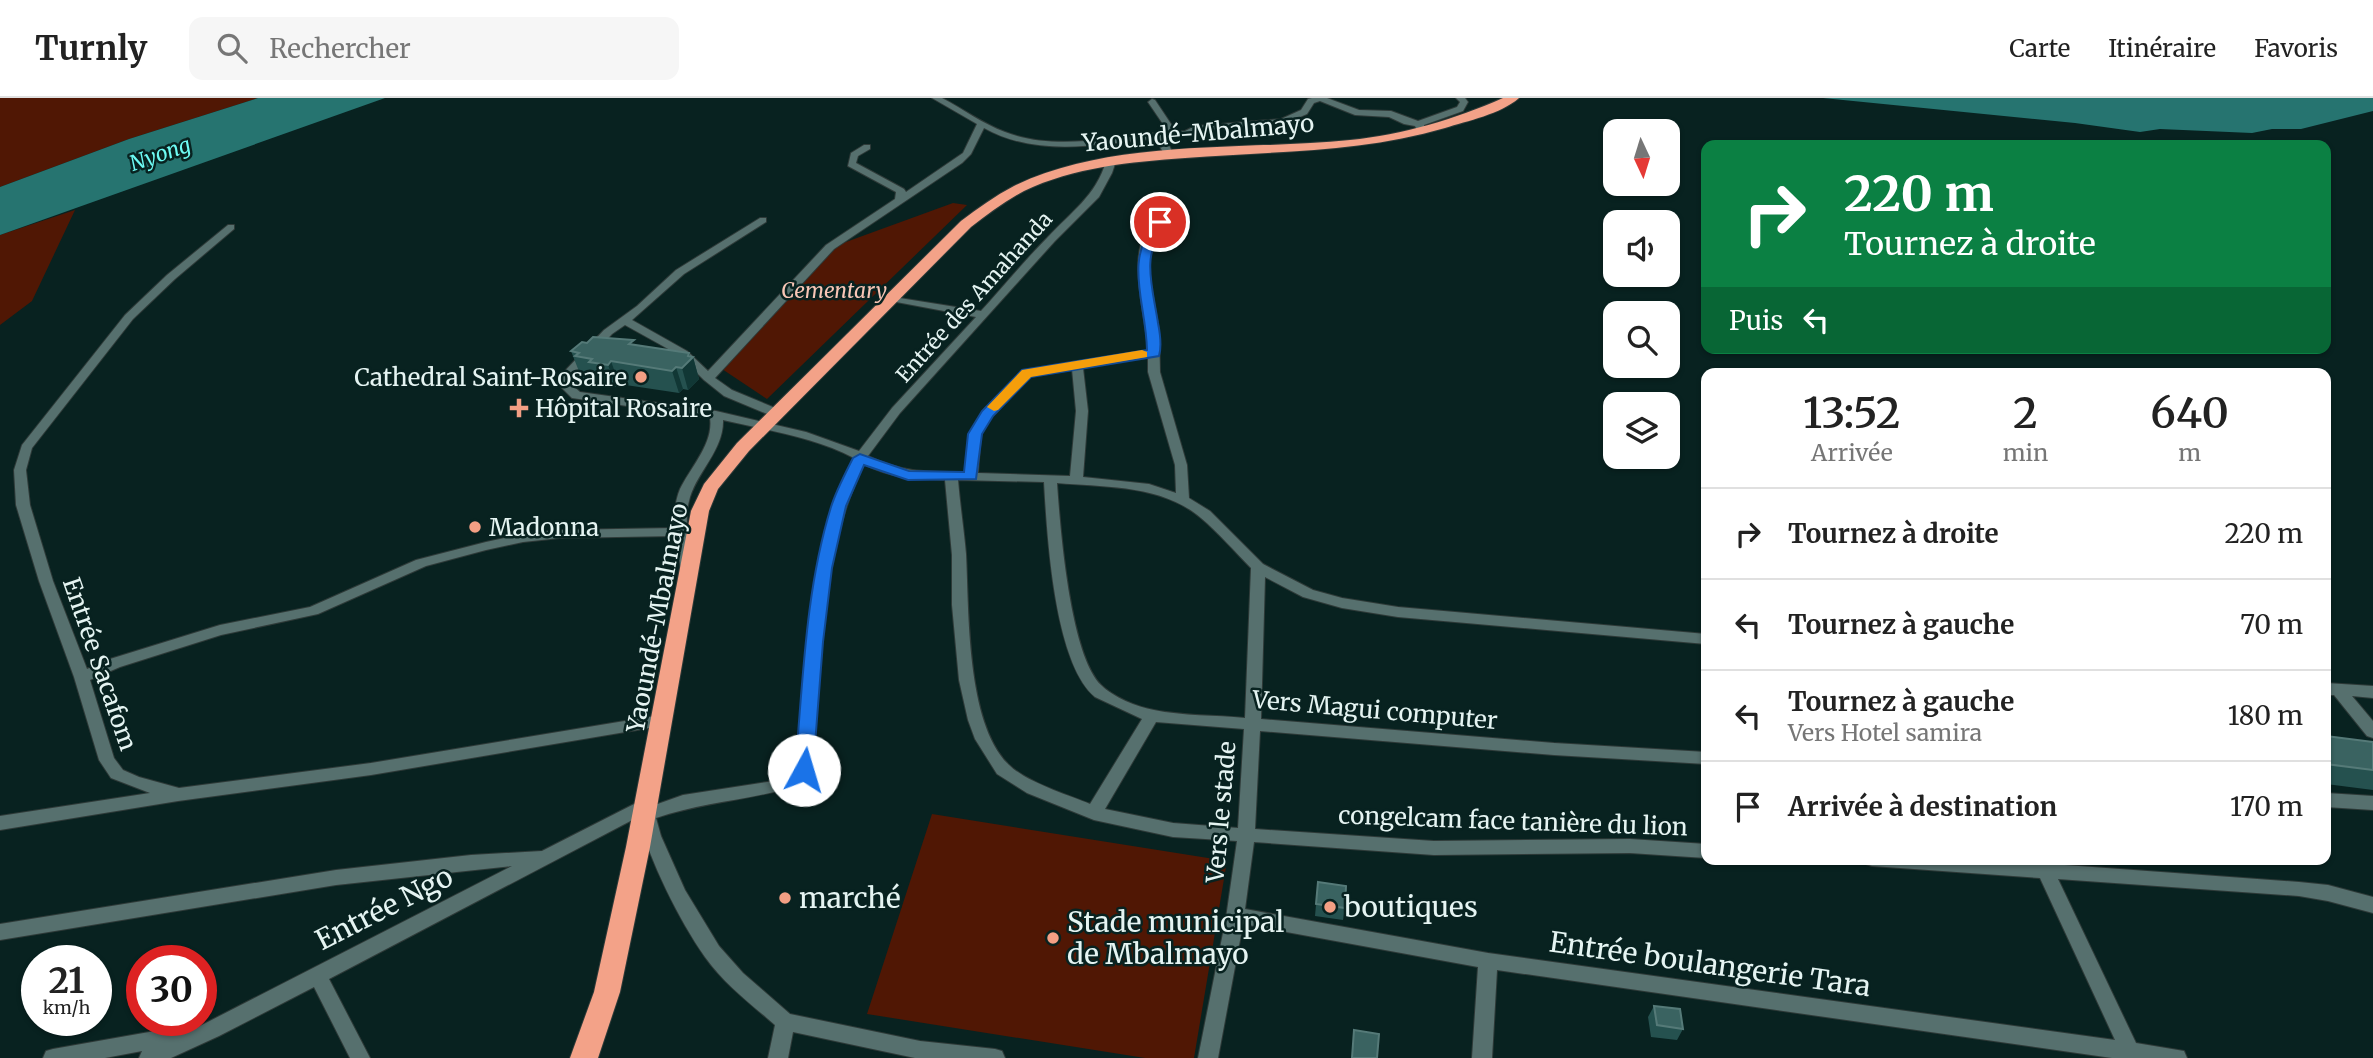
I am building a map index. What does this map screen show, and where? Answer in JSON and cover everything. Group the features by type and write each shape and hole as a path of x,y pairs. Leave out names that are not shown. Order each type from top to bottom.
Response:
{"highway":[{"name":"Yaoundé-Mbalmayo","path":"584,1058 607,992 638,847 697,524 710,488 726,465 762,427 966,224 999,198 1044,177 1111,161 1352,144 1464,120 1513,98"}],"street":[{"path":"936,98 1014,139 1047,145 1072,145 1138,136 1162,138 1195,129 1283,121 1304,112 1311,101 1320,98 1358,113 1391,114 1420,128 1460,109 1464,102 1460,98"},
{"path":"1152,102 1169,127 1162,138"},
{"path":"708,378 830,247 967,154 982,123"},
{"path":"1162,138 1168,155"},
{"path":"867,147 858,151 851,163 901,191 900,199"},
{"name":"Entrée des Amahanda","path":"645,811 775,787 800,778 804,770 815,642 825,568 838,506 860,458 899,408 1054,236 1096,195 1108,174 1111,161"},
{"path":"763,220 680,272 608,332 566,376 566,386 576,395 716,415 822,440 882,468 908,475 1050,478 1149,488 1183,500 1224,530 1258,567 1308,594 1372,608 1701,639"},
{"path":"1160,222 1149,236 1142,263 1153,330 1154,372 1181,466 1183,500"},
{"name":"Entrée Sacafom","path":"231,227 170,277 130,317 26,448 20,470 23,505 46,581 82,677 107,760 117,774 134,782 179,795 371,769 661,721"},
{"path":"891,298 984,315"},
{"path":"625,320 683,353 727,393 776,413"},
{"path":"971,476 975,434 987,414 1027,373 1154,353"},
{"path":"1076,481 1082,411 1077,365"},
{"path":"689,572 680,532 683,500 690,478 714,440 718,421 716,415"},
{"name":"congelcam face tanière du lion","path":"951,477 959,555 958,605 967,680 982,739 1003,770 1034,788 1094,813 1173,830 1434,848 1630,846 1701,851"},
{"name":"Vers Magui computer","path":"1050,478 1073,643 1084,676 1104,696 1152,716 1554,749 1701,758"},
{"path":"82,677 115,663 220,630 313,611 421,564 486,546 560,534 680,532"},
{"name":"Vers le stade","path":"1208,1058 1236,915 1245,835 1254,724 1258,567"},
{"path":"2332,689 2373,692"},
{"path":"2332,689 2373,732"},
{"path":"1094,813 1152,716"},
{"path":"0,822 179,795"},
{"path":"2331,800 2373,803"},
{"path":"645,811 652,836 678,894 712,952 736,979 785,1022 920,1050 995,1058"},
{"name":"Entrée Ngo","path":"217,1027 544,856 645,811"},
{"path":"0,932 363,874 451,862 544,856"},
{"path":"2043,865 2299,889 2328,893 2373,905"},
{"path":"2043,865 2132,1055"},
{"name":"Entrée boulangerie Tara","path":"1236,915 1488,961 2132,1055 2177,1058"},
{"path":"1482,1058 1488,961"},
{"path":"317,974 360,1058"},
{"path":"778,1058 785,1022"},
{"path":"53,1058 178,1036"},
{"name":"Entrée Ngo","path":"149,1058 198,1036"}],"green space":[{"path":"0,98 258,98 129,139 0,187"},
{"name":"Cementary","path":"953,203 967,205 767,399 716,365 835,246"},
{"path":"75,210 32,301 0,325 0,235"},
{"name":"Stade municipal de Mbalmayo","path":"932,814 1227,861 1194,1058 1145,1058 867,1014"}],"water":[{"name":"Nyong","path":"258,98 385,98 0,235 0,187 129,139"},
{"path":"1823,98 2373,98 2373,111 2301,129 2272,129 2252,133 2160,129 2140,132"}],"building":[{"path":"593,337 634,340 629,344 689,353 688,356 693,357 682,368 676,367 672,371 611,361 608,365 589,362 592,359 575,356 579,353 571,351"},
{"path":"2331,737 2373,742 2373,770 2331,765"},
{"path":"1318,882 1346,886 1345,908 1316,904"},
{"path":"1654,1006 1680,1009 1683,1029 1657,1025"},
{"path":"1354,1030 1379,1034 1377,1058 1352,1058"}],"slow traffic":[{"path":"994,407 1027,373 1142,354"}],"place":[{"name":"Cathedral Saint-Rosaire","path":"641,377"},
{"name":"Hôpital Rosaire","path":"519,408"},
{"name":"Madonna","path":"475,527"},
{"name":"marché","path":"785,898"},
{"name":"boutiques","path":"1330,907"},
{"name":"Stade municipal de Mbalmayo","path":"1053,938"}],"route":[{"path":"804,770 815,642 825,568 838,506 860,458 908,475 971,476 975,434 987,414 1027,373 1154,353 1142,263 1149,236 1160,222"}]}
